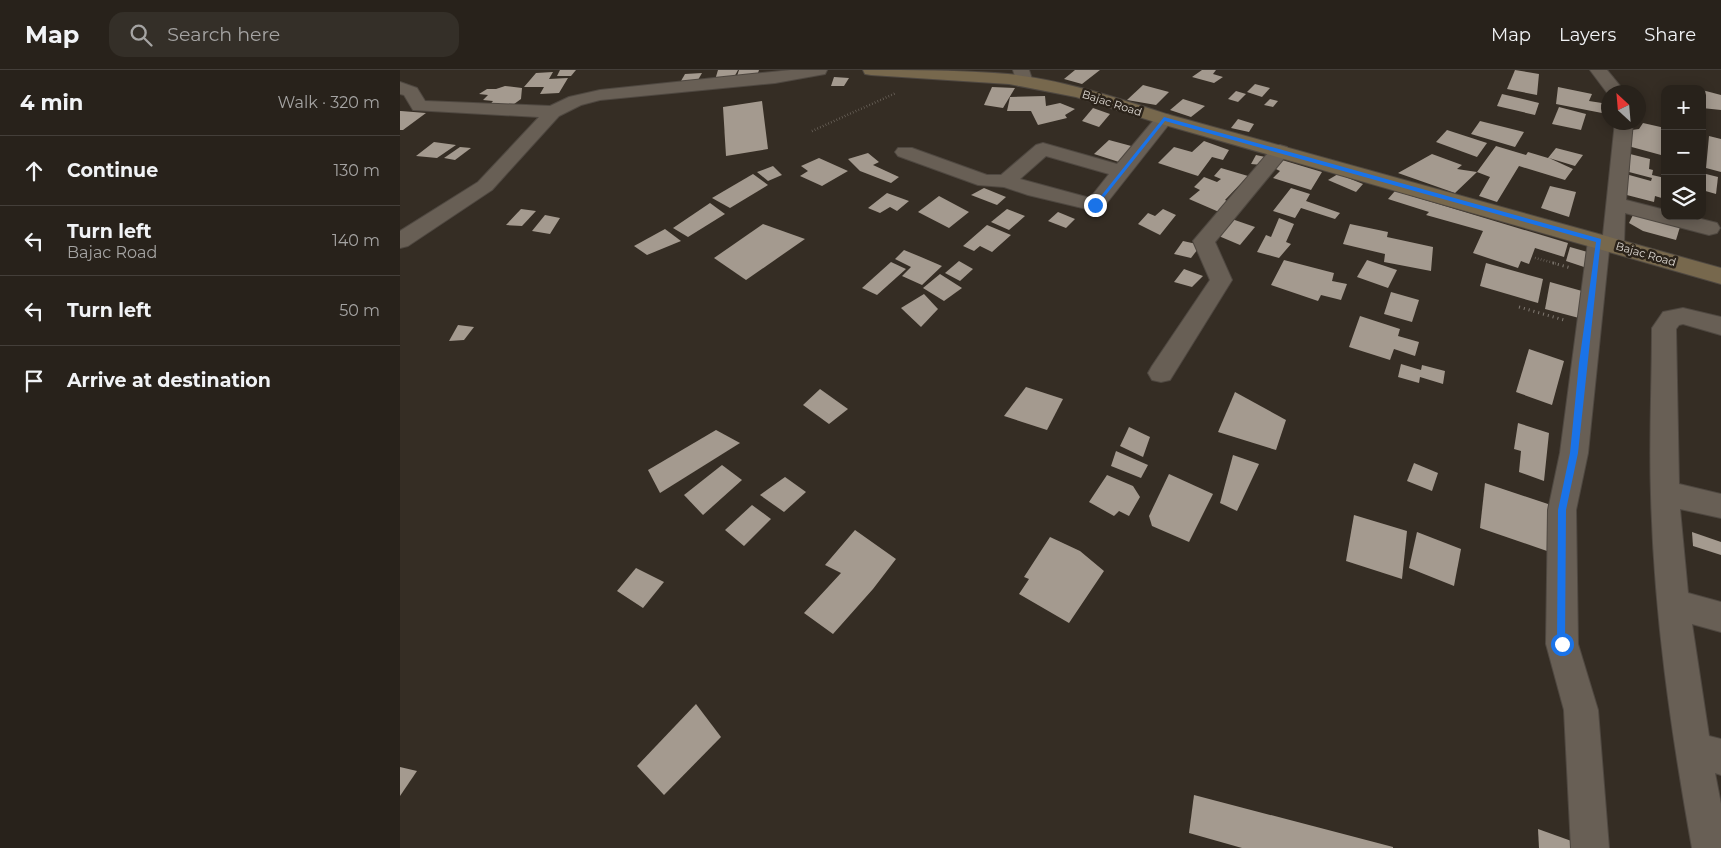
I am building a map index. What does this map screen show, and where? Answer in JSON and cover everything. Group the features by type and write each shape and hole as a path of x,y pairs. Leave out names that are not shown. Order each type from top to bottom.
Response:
{"street":[{"path":"400,241 485,186 553,112 575,101 600,95 775,78 819,70"},
{"name":"Bajac Road","path":"871,70 922,74 1022,76 1164,119 1606,242 1721,276"},
{"path":"1598,70 1610,85"},
{"path":"404,94 419,106 553,112"},
{"path":"906,152 984,181 1006,181 1035,191 1095,205 1164,119"},
{"path":"1590,848 1581,710 1562,644 1562,510 1574,453 1588,327 1596,275 1606,242 1614,204 1623,130"},
{"path":"1006,181 1043,149 1122,172"},
{"path":"1161,373 1221,280 1204,241 1280,151"},
{"path":"1614,204 1708,228"},
{"path":"1711,848 1706,754 1673,604 1665,493 1664,328 1671,318 1683,316 1721,326"},
{"path":"1665,493 1721,506"},
{"path":"1673,604 1721,616"}],"path":[{"path":"812,131 895,93 922,74"},
{"path":"1535,258 1596,275"},
{"path":"1520,307 1588,327"}],"building":[{"path":"560,70 576,70 571,76 557,76"},
{"path":"718,70 738,70 732,81 715,80"},
{"path":"739,70 759,70 757,76 737,76"},
{"path":"1075,70 1100,70 1082,84 1064,79"},
{"path":"1202,70 1216,70 1213,74 1223,77 1214,83 1192,77"},
{"path":"1515,70 1539,74 1537,95 1507,89"},
{"path":"553,72 549,79 568,78 559,93 540,94 544,87 524,87 536,73"},
{"path":"702,73 698,80 681,81 685,74"},
{"path":"834,77 849,78 844,86 831,86"},
{"path":"1255,84 1270,88 1262,97 1247,92"},
{"path":"1143,85 1169,92 1156,105 1127,100"},
{"path":"505,86 522,88 521,99 510,107 488,107 493,101 483,100 488,95 479,94 487,89"},
{"path":"992,87 1015,88 1003,108 984,105"},
{"path":"1558,87 1592,94 1589,101 1601,103 1601,113 1556,104"},
{"path":"1236,91 1246,94 1238,102 1228,99"},
{"path":"1706,91 1721,95 1721,110 1706,108"},
{"path":"1502,94 1539,103 1535,115 1497,106"},
{"path":"1045,96 1046,106 1060,103 1075,109 1065,115 1067,118 1038,125 1031,111 1007,111 1010,97"},
{"path":"1183,99 1205,106 1191,117 1170,110"},
{"path":"1270,99 1278,101 1273,107 1264,105"},
{"path":"762,101 768,149 726,156 723,107"},
{"path":"1559,107 1586,114 1581,130 1552,124"},
{"path":"1093,108 1110,114 1099,127 1082,121"},
{"path":"400,111 426,113 403,130 400,130"},
{"path":"1238,119 1254,124 1249,132 1231,128"},
{"path":"1480,121 1524,132 1515,147 1471,134"},
{"path":"1646,124 1661,127 1661,155 1628,146 1632,130 1646,130"},
{"path":"1447,130 1487,143 1477,157 1436,142"},
{"path":"1709,136 1721,139 1721,172 1706,168"},
{"path":"1109,140 1135,147 1119,162 1094,154"},
{"path":"1204,141 1229,150 1223,160 1212,157 1198,176 1158,163 1174,147 1192,152"},
{"path":"434,142 456,145 437,158 416,156"},
{"path":"1496,146 1526,155 1528,152 1548,158 1556,148 1583,155 1575,166 1549,158 1573,169 1565,180 1519,166 1497,202 1479,196 1490,177 1477,172"},
{"path":"460,147 471,148 455,160 444,158"},
{"path":"868,153 879,162 873,165 899,177 891,183 860,171 848,159"},
{"path":"1626,153 1650,159 1649,169 1653,170 1652,175 1661,177 1661,198 1655,196 1654,202 1619,193 1622,173 1651,181 1652,178 1629,172 1630,164 1624,163"},
{"path":"1432,154 1462,165 1457,169 1477,172 1455,193 1398,173"},
{"path":"1256,155 1265,157 1262,165 1251,164"},
{"path":"819,158 848,171 822,186 800,176 808,171 801,166"},
{"path":"1282,160 1322,172 1311,190 1273,178 1280,171 1274,168"},
{"path":"773,166 782,175 768,181 757,172"},
{"path":"1221,168 1248,176 1225,200 1231,203 1219,212 1189,199 1200,190 1194,187 1204,177 1217,182 1221,179 1214,176"},
{"path":"753,174 768,185 730,208 712,198"},
{"path":"1338,174 1363,184 1356,192 1328,180"},
{"path":"1706,174 1718,177 1716,194 1706,191"},
{"path":"1550,186 1576,192 1569,217 1541,208"},
{"path":"984,188 1006,197 997,205 971,195"},
{"path":"1291,188 1310,194 1306,201 1340,213 1335,219 1301,208 1295,218 1273,211"},
{"path":"1395,191 1568,243 1564,257 1535,248 1529,264 1521,261 1518,268 1473,253 1483,231 1426,215 1429,212 1388,199"},
{"path":"887,193 909,201 897,211 890,207 880,213 868,208"},
{"path":"939,196 969,212 949,228 918,212"},
{"path":"710,203 725,214 688,237 673,228"},
{"path":"521,209 536,211 522,226 506,225"},
{"path":"1007,209 1025,216 1009,230 991,222"},
{"path":"1163,209 1176,215 1160,235 1138,224 1148,213 1155,216"},
{"path":"1058,212 1075,219 1066,228 1048,221"},
{"path":"1634,213 1680,227 1676,240 1643,231 1629,223"},
{"path":"545,215 560,218 550,234 532,231"},
{"path":"1229,218 1255,227 1240,245 1214,234"},
{"path":"1279,218 1294,224 1286,242 1291,244 1279,258 1257,252 1266,235 1271,237"},
{"path":"763,224 805,239 746,280 714,258"},
{"path":"1350,224 1388,232 1387,237 1433,247 1431,271 1384,262 1385,254 1343,244"},
{"path":"987,225 1011,235 992,252 980,246 974,251 963,246"},
{"path":"665,229 681,241 647,255 634,246"},
{"path":"1183,241 1201,245 1191,258 1174,254"},
{"path":"1570,247 1591,253 1587,268 1566,261"},
{"path":"904,250 942,266 922,285 902,276 911,267 895,259"},
{"path":"1284,260 1334,273 1332,281 1347,284 1341,300 1321,295 1318,301 1271,285"},
{"path":"1367,260 1397,270 1388,288 1357,277"},
{"path":"959,261 973,269 960,281 945,273"},
{"path":"891,262 906,269 877,295 862,288"},
{"path":"1486,263 1543,279 1538,303 1480,286"},
{"path":"1184,269 1203,276 1192,287 1174,282"},
{"path":"940,274 962,288 944,301 923,288"},
{"path":"1550,282 1582,291 1579,318 1545,309"},
{"path":"1391,292 1419,300 1412,322 1384,314"},
{"path":"924,294 938,309 921,327 901,308"},
{"path":"1360,316 1400,329 1398,336 1419,342 1415,356 1394,349 1390,360 1349,347"},
{"path":"458,325 474,327 464,340 449,341"},
{"path":"1529,349 1564,361 1552,405 1516,392"},
{"path":"1401,364 1421,370 1422,365 1445,371 1443,384 1420,377 1419,383 1398,377"},
{"path":"1026,387 1063,399 1047,430 1004,416"},
{"path":"820,389 848,409 829,424 803,405"},
{"path":"1235,392 1286,420 1276,450 1218,432"},
{"path":"1518,423 1549,433 1544,481 1519,472 1521,451 1514,449"},
{"path":"1129,427 1150,437 1143,457 1120,446"},
{"path":"716,430 740,443 660,493 648,470"},
{"path":"1116,451 1148,465 1141,478 1111,466"},
{"path":"1233,455 1259,464 1237,511 1220,503"},
{"path":"1414,463 1438,473 1432,491 1407,481"},
{"path":"722,465 742,480 703,515 684,495"},
{"path":"1169,474 1213,494 1189,542 1152,526 1149,516"},
{"path":"1107,475 1133,486 1140,497 1129,516 1119,511 1114,516 1089,502"},
{"path":"785,477 806,492 784,512 760,495"},
{"path":"1485,483 1548,504 1547,551 1480,528"},
{"path":"752,505 771,519 744,546 725,530"},
{"path":"1354,515 1407,531 1402,579 1346,561"},
{"path":"855,530 896,559 873,589 833,634 804,613 841,573 825,565"},
{"path":"1417,532 1461,549 1454,586 1409,568"},
{"path":"1692,532 1721,542 1721,555 1693,546"},
{"path":"1050,537 1080,551 1104,571 1069,623 1019,594 1029,579 1024,577"},
{"path":"636,568 664,582 643,608 617,591"},
{"path":"696,704 721,737 664,795 637,766"},
{"path":"400,767 417,771 400,796"},
{"path":"1194,795 1393,848 1242,848 1189,833"},
{"path":"1538,829 1577,843 1577,848 1539,848"}],"route":[{"path":"1095,205 1164,119 1599,240 1596,275 1583,363 1574,453 1562,510 1562,644"}]}
